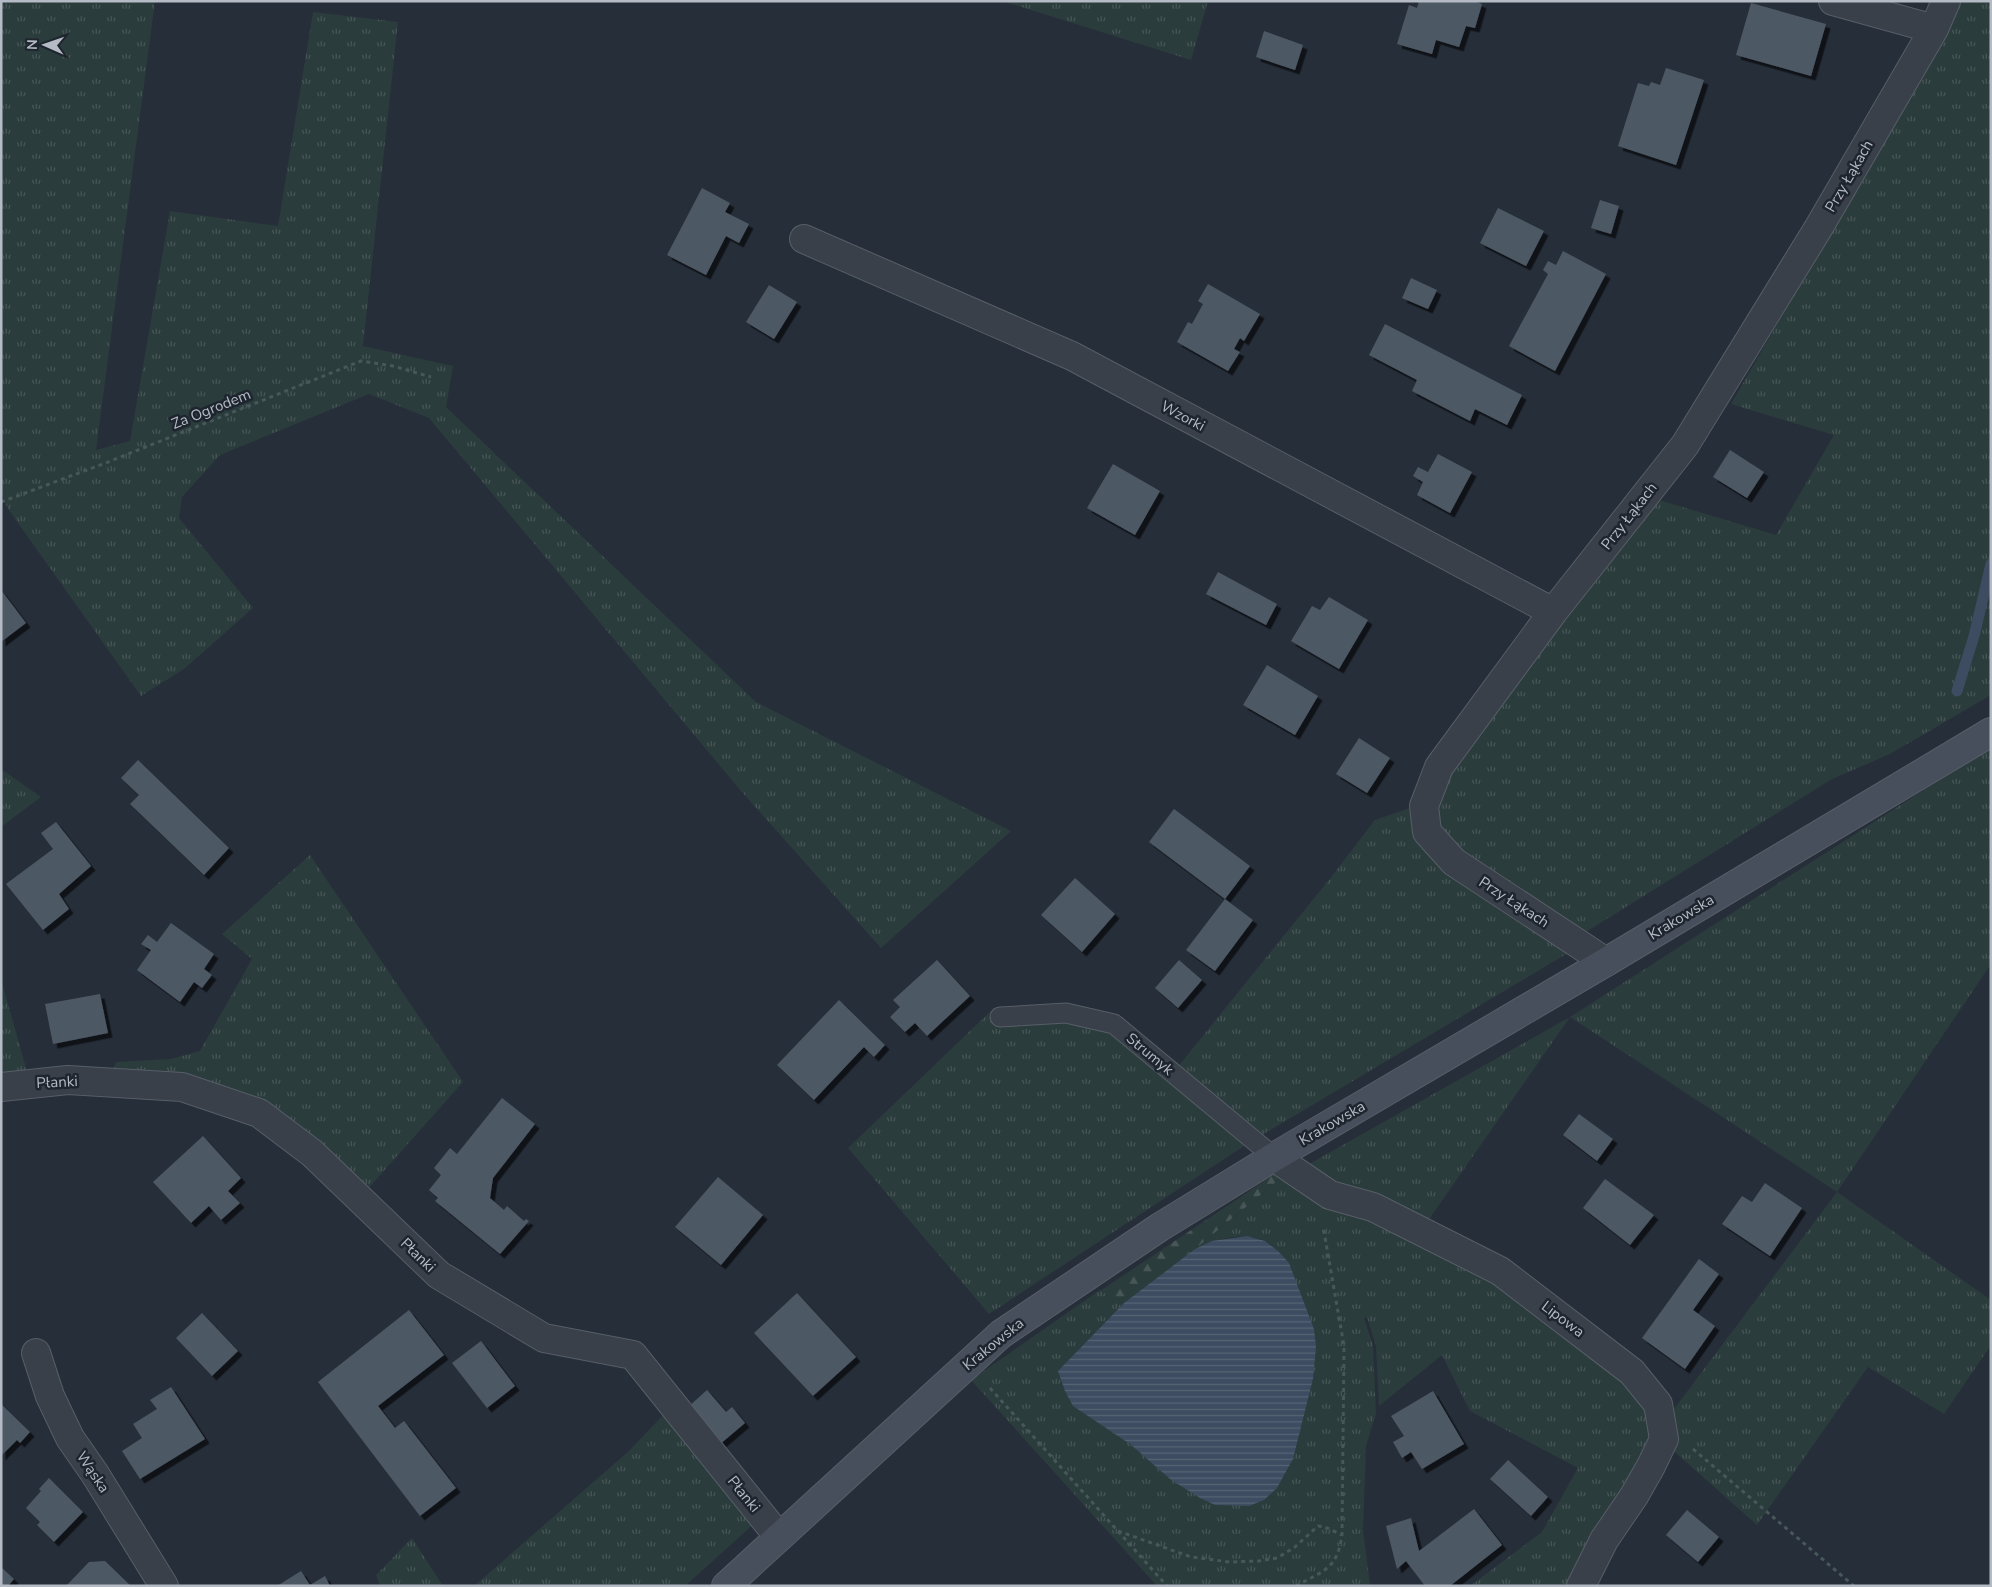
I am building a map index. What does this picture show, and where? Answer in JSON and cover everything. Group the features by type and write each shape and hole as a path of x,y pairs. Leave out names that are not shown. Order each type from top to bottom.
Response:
{"street":[{"path":"1833,1 1934,29"},
{"name":"Przy Łąkach","path":"1606,962 1454,862 1427,832 1424,806 1439,766 1553,612 1685,445 1819,228 1934,29 1946,1"},
{"name":"Wzorki","path":"804,239 1072,356 1553,612"},
{"name":"Krakowska","path":"726,1586 1001,1334 1017,1323 1160,1227 1274,1157 1606,962 1991,732"},
{"name":"Płanki","path":"1,1087 68,1080 182,1087 260,1113 312,1153 439,1276 544,1338 633,1355 779,1537"},
{"name":"Lipowa","path":"1274,1157 1330,1195 1374,1207 1500,1271 1632,1372 1658,1404 1664,1439 1634,1496 1604,1540 1581,1586"},
{"name":"Wąska","path":"36,1353 50,1396 70,1438 95,1474 164,1586"}],"lane":[{"name":"Strumyk","path":"1000,1017 1066,1013 1114,1024 1274,1157"}],"path":[{"name":"Za Ogrodem","path":"1,502 362,362 393,366 431,377"},
{"path":"1296,1586 1332,1565 1338,1557 1342,1535 1344,1346 1322,1219 1309,1181"},
{"path":"968,1364 1167,1586"},
{"path":"1661,1420 1854,1586"},
{"path":"1118,1531 1191,1557 1230,1562 1276,1558 1295,1547 1318,1526 1325,1527 1342,1535"}],"green space":[{"path":"1,1 155,1 96,450 130,441 170,211 278,226 313,12 398,22 363,346 453,366 446,407 756,702 1011,831 881,948 741,791 429,418 369,394 220,455 182,497 179,518 253,608 184,669 141,696 8,509 1,493"},
{"path":"1002,1 1208,1 1191,60"},
{"path":"1957,1 1991,1 1991,695 1890,754 1832,779 1581,935 1479,869 1443,840 1436,830 1433,807 1444,771 1659,500 1776,535 1834,435 1731,404 1923,71"},
{"path":"1991,747 1991,964 1837,1192 1570,1017"},
{"path":"1,769 41,797 1,827"},
{"path":"1416,806 1419,835 1573,950 1247,1144 989,1314 848,1148 994,1008 1066,1006 1177,1068 1375,820"},
{"path":"310,855 463,1082 365,1192 264,1106 111,1075 116,1062 171,1059 200,1051 252,959 222,934"},
{"path":"1,979 28,1075 1,1079"},
{"path":"1570,1017 1425,1225 1302,1168"},
{"path":"1281,1170 1287,1173 1195,1249 1124,1303 1100,1291"},
{"path":"1287,1173 1500,1280 1628,1380 1652,1408 1653,1440 1574,1586 1470,1586 1542,1532 1578,1468 1470,1411 1442,1355 1379,1406 1376,1346 1367,1317 1364,1318 1373,1346 1376,1413 1366,1446 1363,1529 1370,1586 1157,1586 971,1380 1100,1290 1124,1303 1058,1371 1130,1444 1170,1479 1277,1488 1293,1459 1313,1379 1278,1251 1265,1241 1239,1236 1220,1239 1195,1249"},
{"path":"1837,1192 1991,1300 1991,1345 1944,1414 1868,1367 1757,1525 1668,1446 1668,1417"},
{"path":"665,1413 756,1522 685,1586 474,1586 629,1451"},
{"path":"412,1538 443,1586 380,1586 376,1575"}],"water":[{"path":"1247,1236 1265,1241 1289,1263 1314,1329 1316,1347 1313,1379 1293,1459 1277,1488 1264,1500 1249,1506 1215,1505 1170,1479 1130,1444 1073,1406 1058,1371 1124,1303 1195,1249 1212,1241"}],"building":[{"path":"1419,1 1475,1 1482,4 1475,28 1466,26 1459,47 1436,40 1432,54 1397,44 1409,5 1417,8"},
{"path":"1751,3 1826,24 1811,76 1736,55"},
{"path":"1264,31 1303,45 1295,70 1256,57"},
{"path":"1666,68 1704,80 1676,165 1618,146 1638,83 1649,86 1651,82 1660,85"},
{"path":"702,188 730,203 725,212 749,224 739,243 726,236 706,275 667,255"},
{"path":"1600,200 1619,206 1611,234 1591,228"},
{"path":"1498,208 1544,231 1526,266 1480,243"},
{"path":"1563,251 1606,274 1555,371 1509,346 1548,274 1543,270 1548,261 1556,265"},
{"path":"1411,278 1437,290 1428,309 1402,298"},
{"path":"1208,284 1260,314 1244,341 1240,338 1234,349 1240,352 1228,371 1177,342 1188,322 1192,324 1203,304 1198,301"},
{"path":"769,285 797,302 774,339 746,322"},
{"path":"1385,324 1522,395 1507,425 1475,409 1470,421 1412,391 1417,380 1369,355"},
{"path":"1730,450 1764,472 1747,498 1713,477"},
{"path":"1438,454 1472,472 1450,513 1417,495 1423,482 1413,476 1418,467 1428,472"},
{"path":"1113,464 1160,491 1135,535 1087,508"},
{"path":"1218,572 1277,604 1266,625 1206,594"},
{"path":"1,590 26,623 1,642"},
{"path":"1329,597 1368,620 1339,669 1291,641 1312,606 1320,610"},
{"path":"1267,665 1318,696 1295,735 1243,705"},
{"path":"1359,738 1390,758 1367,793 1336,774"},
{"path":"138,760 229,848 204,875 130,804 139,795 121,778"},
{"path":"1174,809 1250,866 1225,899 1149,842"},
{"path":"56,822 91,866 59,894 69,909 43,930 6,884 53,849 41,833"},
{"path":"1075,878 1115,914 1082,952 1041,915"},
{"path":"1225,899 1253,920 1215,971 1186,950"},
{"path":"171,923 214,954 204,969 212,975 202,988 194,982 180,1002 137,970 151,950 141,944 148,935 157,942"},
{"path":"937,960 970,996 927,1036 915,1023 905,1032 890,1017 900,1007 893,1000"},
{"path":"1179,960 1202,980 1178,1008 1155,988"},
{"path":"100,994 108,1033 53,1044 45,1004"},
{"path":"839,1000 885,1045 874,1057 864,1047 814,1100 777,1065"},
{"path":"502,1098 535,1124 493,1178 490,1198 504,1210 507,1206 524,1221 526,1219 529,1221 500,1254 435,1201 438,1198 429,1190 441,1175 434,1168 450,1148 457,1154"},
{"path":"1579,1114 1613,1139 1597,1161 1563,1135"},
{"path":"203,1136 241,1178 228,1191 240,1203 221,1220 209,1206 191,1223 153,1182"},
{"path":"718,1177 763,1215 721,1265 675,1227"},
{"path":"1605,1179 1654,1215 1630,1245 1583,1208"},
{"path":"1765,1183 1802,1208 1770,1256 1722,1224 1742,1196 1752,1202"},
{"path":"1699,1259 1719,1274 1693,1310 1715,1326 1685,1369 1642,1338"},
{"path":"797,1293 856,1357 813,1396 754,1333"},
{"path":"409,1310 444,1355 378,1406 395,1428 404,1421 456,1488 420,1516 318,1382"},
{"path":"202,1313 238,1351 212,1376 176,1338"},
{"path":"481,1341 515,1386 487,1408 452,1363"},
{"path":"171,1387 205,1439 140,1479 122,1451 142,1438 133,1424 157,1409 150,1400"},
{"path":"707,1390 726,1412 732,1407 745,1423 719,1445 687,1408"},
{"path":"1433,1391 1464,1444 1422,1469 1411,1452 1402,1458 1393,1442 1404,1436 1391,1416"},
{"path":"1,1404 30,1432 20,1443 17,1440 1,1456"},
{"path":"1508,1460 1548,1497 1531,1516 1490,1479"},
{"path":"49,1478 83,1512 54,1542 37,1525 40,1522 26,1508 41,1491 39,1489"},
{"path":"1474,1509 1502,1545 1450,1586 1425,1586 1406,1561 1397,1569 1386,1526 1411,1518 1419,1551"},
{"path":"1687,1510 1719,1537 1698,1562 1666,1535"},
{"path":"105,1561 131,1586 66,1586 89,1562"},
{"path":"1,1567 14,1579 8,1586 1,1586"},
{"path":"301,1571 310,1585 325,1576 330,1586 277,1586"}],"waterway":[{"path":"1957,691 1974,636 1991,564"}]}
